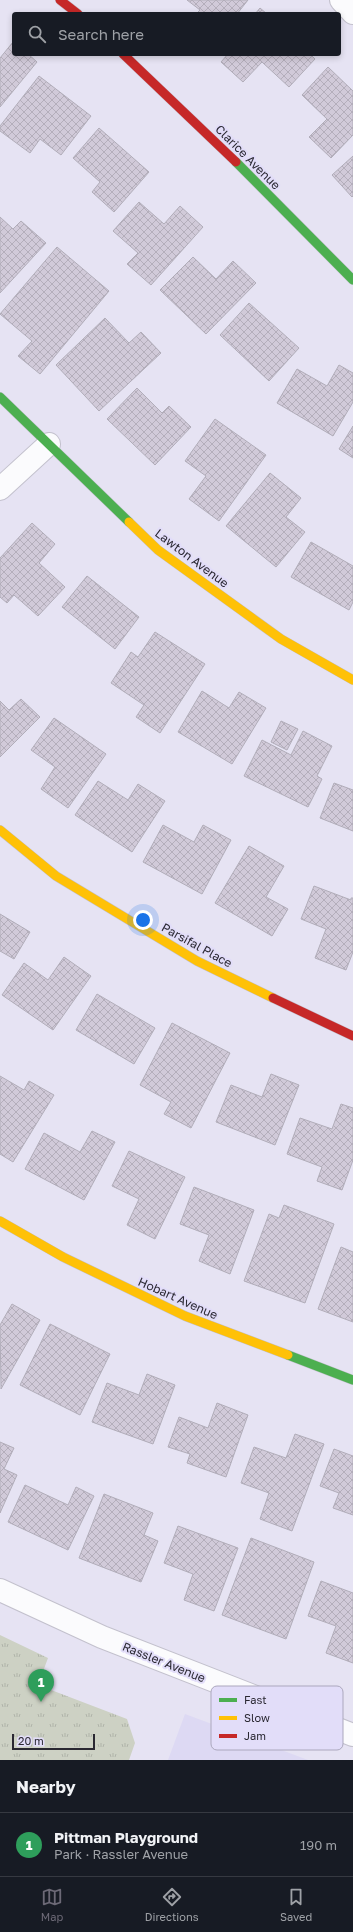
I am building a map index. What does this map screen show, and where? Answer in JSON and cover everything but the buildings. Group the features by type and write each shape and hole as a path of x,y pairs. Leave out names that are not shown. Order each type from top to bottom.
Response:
{"street":[{"path":"60,0 75,12"},
{"path":"341,0 353,13"},
{"name":"Clarice Avenue","path":"125,56 244,169 353,280"},
{"name":"Lawton Avenue","path":"0,397 158,550 281,639 353,680"},
{"path":"0,489 49,444"},
{"name":"Parsifal Place","path":"0,830 56,876 197,961 353,1036"},
{"name":"Hobart Avenue","path":"0,1221 63,1257 185,1316 353,1380"},
{"name":"Rassler Avenue","path":"0,1590 102,1637 228,1686"},
{"name":"Rassler Avenue","path":"343,1731 353,1735"}],"shaded area":[{"path":"185,1714 211,1724 211,1750 281,1750 308,1760 168,1760"}],"green space":[{"path":"0,1635 48,1658 38,1685 127,1719 135,1743 129,1760 0,1760"}],"traffic: fast":[{"path":"236,162 353,280"},
{"path":"0,397 129,522"},
{"path":"288,1355 353,1380"}],"traffic: slow":[{"path":"129,522 158,550 281,639 353,680"},
{"path":"0,830 56,876 197,961 273,998"},
{"path":"0,1221 63,1257 185,1316 288,1355"}],"traffic: jam":[{"path":"60,0 75,12"},
{"path":"125,56 236,162"},
{"path":"273,998 353,1036"}],"place":[{"name":"Pittman Playground","path":"41,1702"}]}
